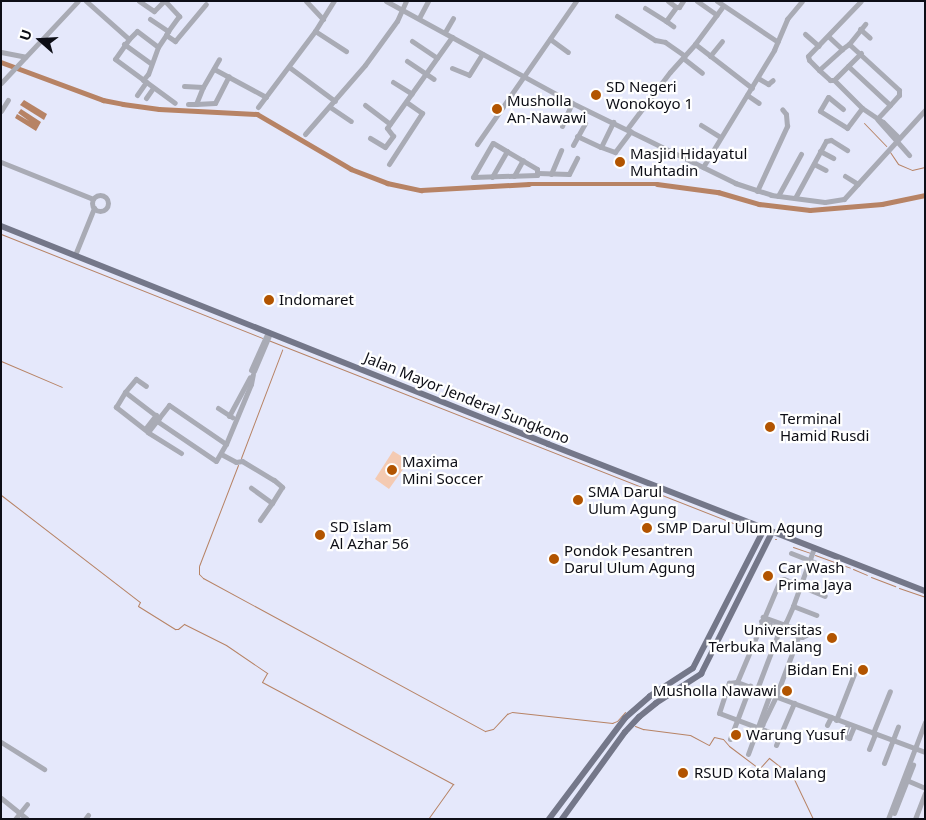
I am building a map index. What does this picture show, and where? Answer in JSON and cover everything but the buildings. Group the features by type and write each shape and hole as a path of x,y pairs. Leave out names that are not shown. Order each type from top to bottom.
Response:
{"main road":[{"name":"Jalan Mayor Jenderal Sungkono","path":"1,226 75,255 267,337 925,591"},
{"path":"550,819 625,718 650,696 693,668 764,529"},
{"path":"562,819 625,732 656,703 693,681 703,672 772,532"},
{"path":"650,696 656,703"}],"street":[{"path":"1,83 78,1"},
{"path":"86,1 129,39"},
{"path":"137,95 148,74 150,63 158,47 179,16 164,2 154,11 139,1"},
{"path":"306,1 323,19"},
{"path":"258,107 315,31 334,1"},
{"path":"386,1 572,103 703,167 757,191 778,196 836,202 844,198 897,138 924,111"},
{"path":"305,134 335,102 404,10 406,1"},
{"path":"419,18 428,1"},
{"path":"477,144 576,1"},
{"path":"668,1 676,7"},
{"path":"666,21 683,1"},
{"path":"697,1 717,15"},
{"path":"717,1 778,42"},
{"path":"703,167 758,78 778,42 787,19 802,1"},
{"path":"859,2 830,37 808,57 830,80 834,80 859,113 877,120 897,138 909,155"},
{"path":"150,19 176,40 206,4"},
{"path":"578,136 615,152 670,72 695,44 724,6"},
{"path":"645,8 673,26"},
{"path":"618,16 655,40 665,42 702,73"},
{"path":"445,32 454,18"},
{"path":"819,70 842,48 849,44 863,26 870,38"},
{"path":"315,31 346,51"},
{"path":"158,47 138,32 124,44 115,59 174,103"},
{"path":"805,34 819,46"},
{"path":"370,138 385,147 393,136 387,129 390,124 452,36"},
{"path":"830,37 842,48"},
{"path":"550,39 568,52"},
{"path":"412,41 437,58"},
{"path":"710,56 722,41"},
{"path":"124,44 150,63"},
{"path":"695,44 752,88"},
{"path":"849,44 900,90 900,94 877,120"},
{"path":"1,52 25,58"},
{"path":"452,68 468,75 482,54"},
{"path":"834,80 861,54"},
{"path":"196,104 203,87 219,59"},
{"path":"407,61 434,79"},
{"path":"848,66 890,104"},
{"path":"288,67 335,102"},
{"path":"214,69 266,97"},
{"path":"188,104 215,103 229,76"},
{"path":"758,78 768,84 773,80"},
{"path":"393,82 412,94"},
{"path":"184,86 203,87"},
{"path":"146,98 153,88"},
{"path":"747,95 759,103"},
{"path":"843,109 828,97 820,110 847,128 859,113"},
{"path":"650,99 660,106"},
{"path":"2,108 8,100"},
{"path":"389,164 422,113 406,102"},
{"path":"562,126 572,103"},
{"path":"364,105 390,124"},
{"path":"330,107 351,120"},
{"path":"757,191 787,126 786,114 782,110"},
{"path":"601,147 613,122"},
{"path":"573,145 585,124"},
{"path":"701,125 720,137"},
{"path":"487,130 493,143 537,168 538,173"},
{"path":"795,198 828,139 847,150"},
{"path":"493,143 472,176 474,178 534,176 538,173 570,174 577,158"},
{"path":"551,174 562,150"},
{"path":"492,177 507,151"},
{"path":"820,152 833,158"},
{"path":"778,196 801,154"},
{"path":"514,176 523,160"},
{"path":"1,162 93,200"},
{"path":"814,164 826,170"},
{"path":"845,176 858,184"},
{"path":"93,200 101,195 105,196 109,202 106,209 102,211 94,208"},
{"path":"75,255 94,208 93,200"},
{"path":"229,416 252,372 267,337"},
{"path":"125,392 214,460 218,459 221,454 237,420 252,384 252,372"},
{"path":"146,386 136,378 116,407 181,454"},
{"path":"147,431 170,405 226,444"},
{"path":"218,408 237,420"},
{"path":"221,454 236,462 242,461 281,486 260,520"},
{"path":"251,488 272,503"},
{"path":"757,689 793,606 814,548"},
{"path":"791,553 834,570"},
{"path":"737,682 780,580 784,579 825,596"},
{"path":"793,606 816,615"},
{"path":"748,754 759,727 762,725 776,696 799,635 762,619"},
{"path":"828,725 834,718 854,674"},
{"path":"780,736 719,713 728,684 737,682 750,686 925,752"},
{"path":"730,739 750,686"},
{"path":"870,749 890,691"},
{"path":"759,727 758,723 770,694"},
{"path":"776,745 794,703"},
{"path":"889,819 924,731 925,722"},
{"path":"884,763 898,727"},
{"path":"1,742 44,769"},
{"path":"905,780 925,788"},
{"path":"915,819 925,793"},
{"path":"1,798 27,819"},
{"path":"15,819 27,804"}],"shaded area":[{"path":"24,100 47,114 44,120 20,105"},
{"path":"21,109 41,122 36,131 15,118 17,114 29,121 18,113"},
{"name":"Maxima Mini Soccer","path":"393,451 409,461 389,489 375,479"}],"waterway":[{"path":"1,62 103,100 159,109 257,114 351,169 387,183 421,190 529,184 657,184 718,192 759,204 810,210 882,204 925,195"},
{"path":"864,123 886,146"},
{"path":"890,152 898,164 912,170 925,167"},
{"path":"1,234 262,338"},
{"path":"268,340 756,532"},
{"path":"241,458 282,350"},
{"path":"1,361 62,387"},
{"path":"238,465 199,566 199,574 203,578 485,731 493,729 507,714 512,712 612,723 617,721 625,712"},
{"path":"1,495 140,602 138,606 175,629 184,624 226,645 267,673 262,682 453,784 428,819"},
{"path":"793,547 810,553"},
{"path":"815,555 850,568"},
{"path":"853,569 867,575"},
{"path":"871,577 895,586"},
{"path":"899,588 925,597"},
{"path":"635,726 643,729 690,735 709,745 714,737 723,739 729,746 759,769 769,758 793,777 813,819"}],"place":[{"name":"SD Negeri Wonokoyo 1","path":"596,95"},
{"name":"Musholla An-Nawawi","path":"497,109"},
{"name":"Masjid Hidayatul Muhtadin","path":"620,162"},
{"name":"Indomaret","path":"269,300"},
{"name":"Terminal Hamid Rusdi","path":"770,427"},
{"name":"Maxima Mini Soccer","path":"392,470"},
{"name":"SMA Darul Ulum Agung","path":"578,500"},
{"name":"SMP Darul Ulum Agung","path":"647,528"},
{"name":"SD Islam Al Azhar 56","path":"320,535"},
{"name":"Pondok Pesantren Darul Ulum Agung","path":"554,559"},
{"name":"Car Wash Prima Jaya","path":"768,576"},
{"name":"Universitas Terbuka Malang","path":"832,638"},
{"name":"Bidan Eni","path":"863,670"},
{"name":"Musholla Nawawi","path":"787,691"},
{"name":"Warung Yusuf","path":"736,735"},
{"name":"RSUD Kota Malang","path":"683,773"}]}
